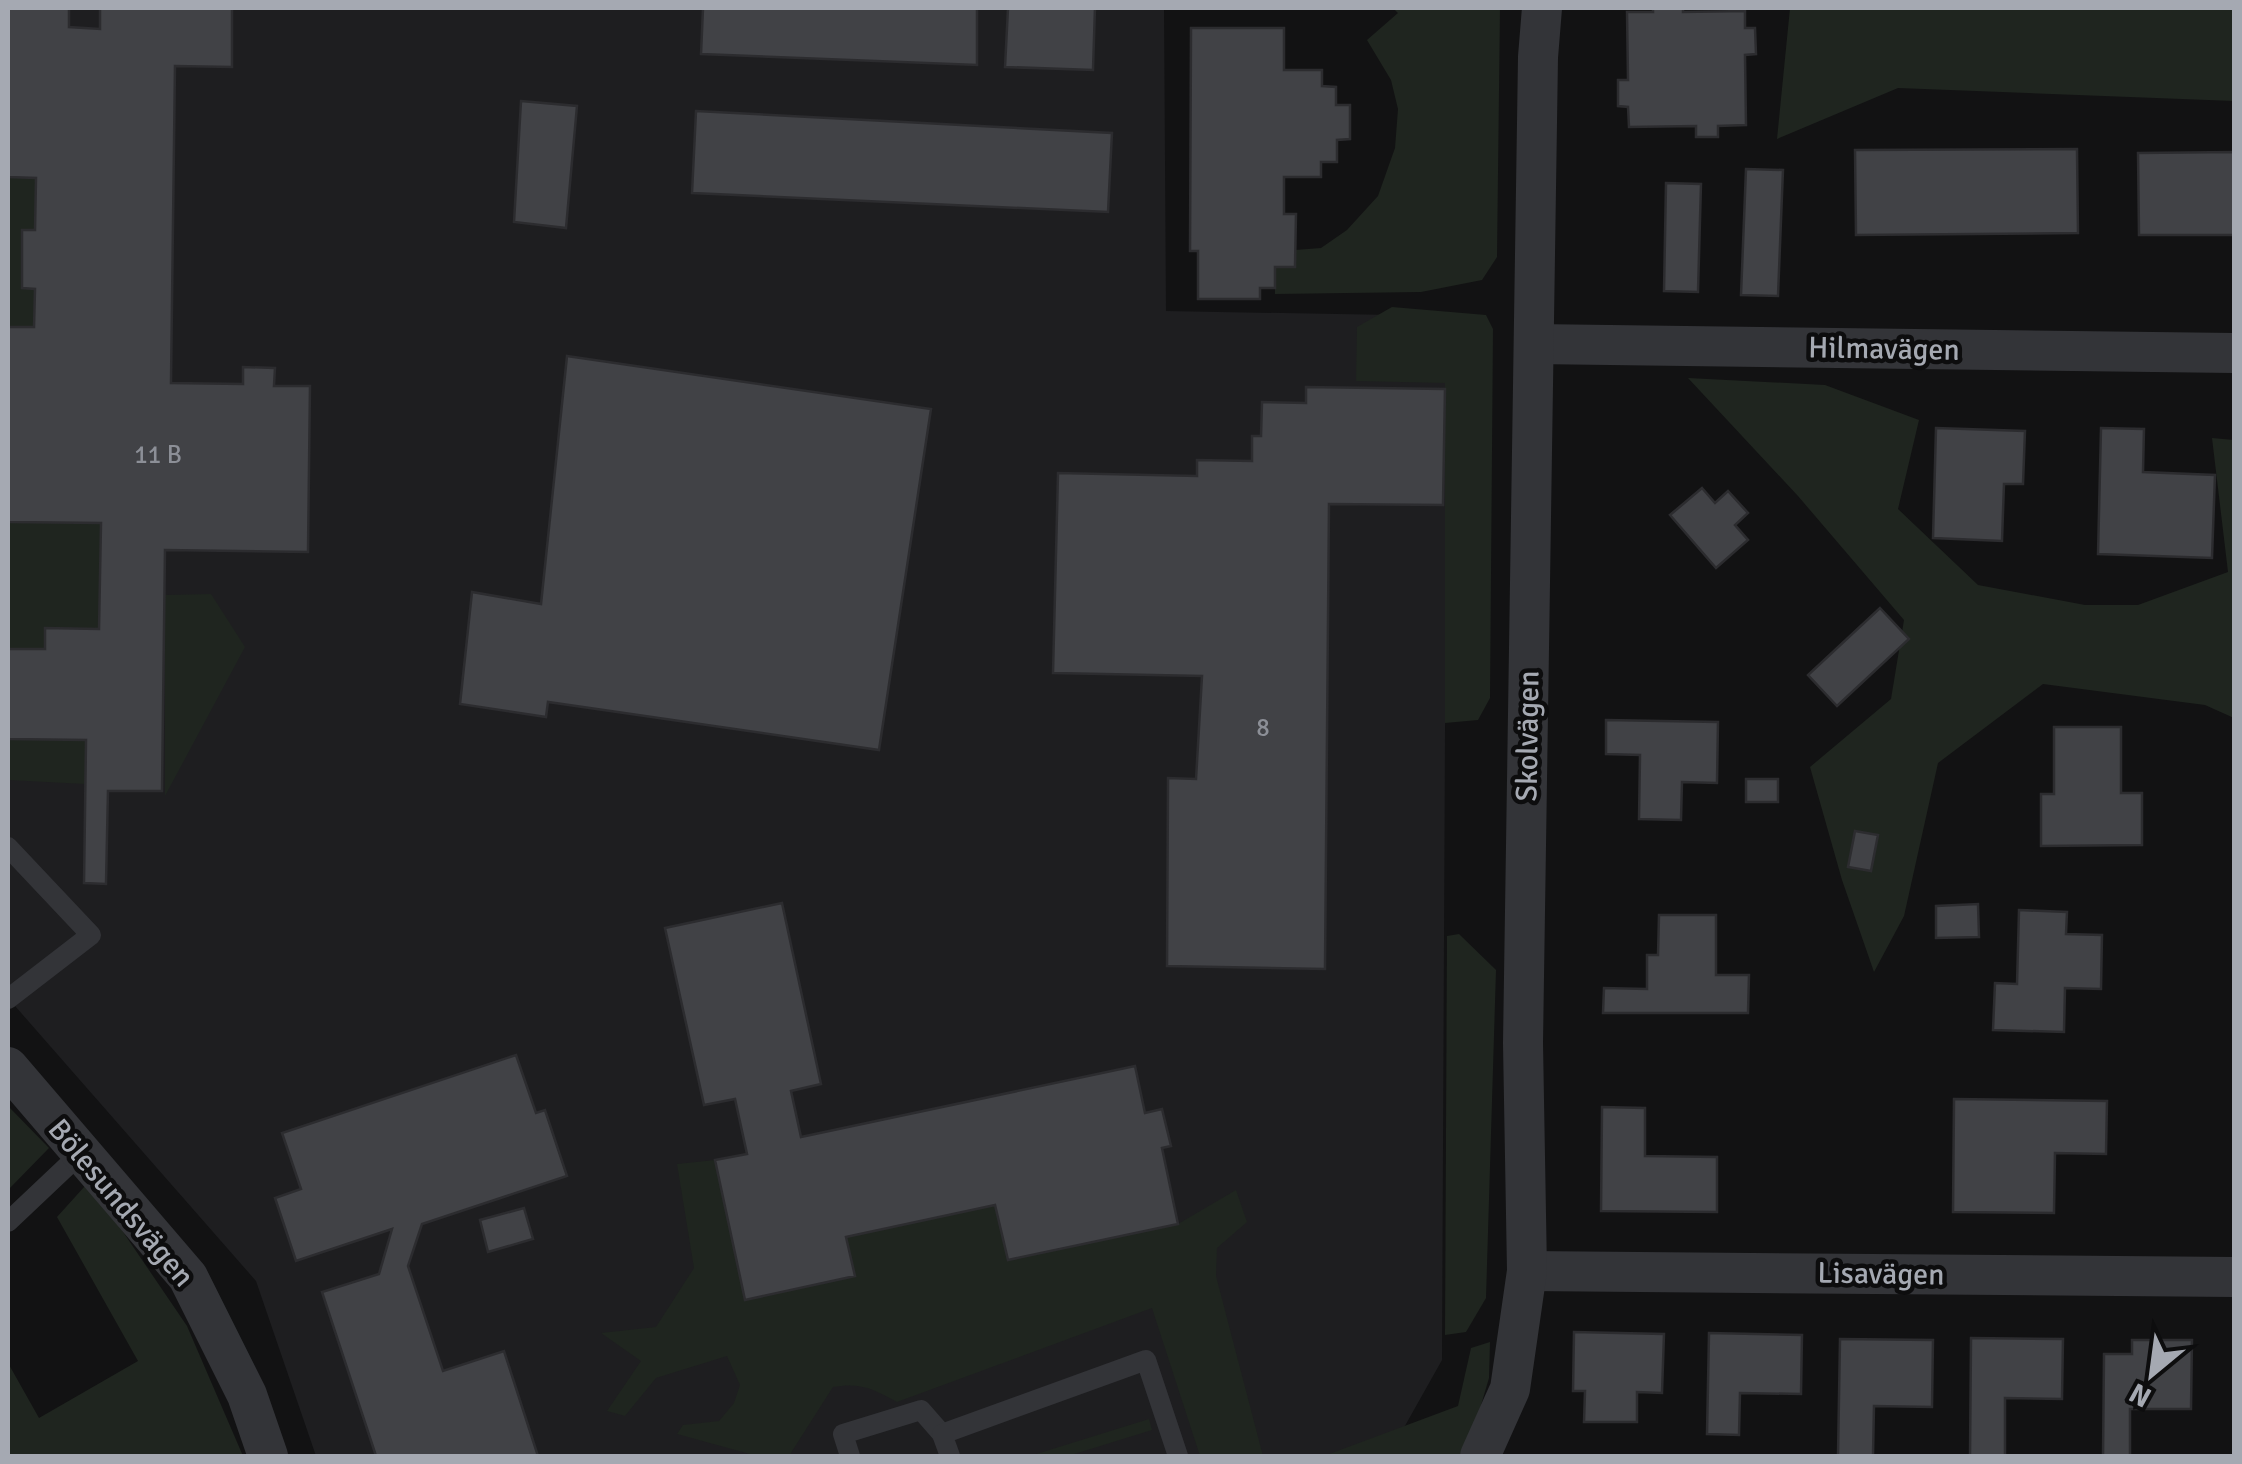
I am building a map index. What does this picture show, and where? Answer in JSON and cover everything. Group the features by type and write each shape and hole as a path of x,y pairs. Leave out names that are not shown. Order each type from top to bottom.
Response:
{"street":[{"name":"Skolvägen","path":"1480,1456 1510,1389 1527,1271 1523,1042 1538,57 1542,8"},
{"name":"Hilmavägen","path":"1534,344 2234,353"},
{"name":"Bölesundsvägen","path":"8,1067 188,1277 247,1396 268,1456"},
{"name":"Lisavägen","path":"1527,1271 2234,1278"}],"lane":[{"path":"8,847 91,935 8,999"},
{"path":"8,1222 81,1153"},
{"path":"942,1434 1146,1360 1178,1456"},
{"path":"850,1456 842,1434 920,1410 942,1434 950,1456"}],"shaded area":[{"path":"8,8 1164,8 1166,311 1447,316 1442,1360 1388,1456 316,1456 256,1281 8,998"},
{"path":"1393,8 1500,8 1497,257 1482,280 1421,292 1275,294 1275,267 1295,267 1295,250 1321,248 1347,230 1378,196 1395,148 1398,109 1391,80 1367,40 1398,13"},
{"path":"1790,8 2234,8 2234,101 1898,88 1777,139"},
{"path":"8,177 36,178 35,230 22,230 22,288 35,289 34,327 8,327"},
{"path":"1392,307 1486,315 1493,329 1490,698 1478,720 1445,723 1445,383 1356,381 1357,327"},
{"path":"1688,378 1825,385 1919,420 1898,509 1978,585 2085,605 2138,605 2228,572 2212,438 2234,440 2234,718 2205,705 2043,684 1938,763 1904,916 1874,972 1842,880 1810,767 1891,699 1904,620 1798,496"},
{"path":"8,522 101,523 99,629 45,628 45,649 8,649"},
{"path":"211,594 245,647 165,796 165,595"},
{"path":"8,739 86,740 85,784 8,780"},
{"path":"1459,934 1496,970 1486,1298 1466,1332 1445,1335 1447,936"},
{"path":"8,1106 49,1148 8,1190"},
{"path":"715,1160 745,1299 854,1276 846,1237 995,1205 1008,1260 1178,1224 1236,1190 1247,1222 1217,1248 1216,1276 1263,1456 1200,1456 1152,1308 897,1402 866,1388 833,1387 789,1456 757,1456 677,1434 683,1425 719,1421 734,1403 740,1385 727,1356 656,1378 625,1416 607,1411 641,1361 601,1333 656,1327 694,1268 677,1164"},
{"path":"85,1186 119,1226 187,1326 243,1456 8,1456 8,1363 39,1418 138,1361 57,1217"},
{"path":"1490,1342 1489,1378 1466,1456 1324,1456 1458,1406 1471,1348"},
{"path":"1149,1419 1152,1430 1068,1456 1030,1456"}],"building":[{"path":"8,8 69,8 69,27 100,29 100,8 232,8 232,67 175,66 171,383 243,384 243,367 275,368 274,386 310,386 308,552 165,550 162,791 108,791 106,884 84,883 86,740 8,739 8,649 45,649 45,628 99,629 101,523 8,522 8,327 34,327 35,289 22,288 22,230 35,230 36,178 8,177"},
{"path":"703,8 977,8 977,65 701,54"},
{"path":"1008,8 1095,8 1093,70 1005,67"},
{"path":"1653,8 1683,8 1683,12 1745,11 1745,28 1755,28 1756,54 1745,55 1746,125 1718,126 1718,137 1696,137 1696,126 1629,127 1628,107 1618,106 1618,80 1628,80 1627,12 1653,12"},
{"path":"1191,28 1284,28 1284,70 1322,70 1322,86 1336,87 1336,105 1350,105 1350,139 1337,140 1337,162 1321,162 1321,177 1284,177 1284,214 1296,214 1295,267 1275,267 1275,288 1260,288 1260,299 1198,299 1198,251 1190,251"},
{"path":"521,101 577,106 566,228 514,222"},
{"path":"696,111 1112,133 1108,212 692,193"},
{"path":"2077,149 2078,233 1856,235 1855,150"},
{"path":"2234,152 2234,235 2139,235 2138,153"},
{"path":"1746,169 1783,170 1778,296 1741,295"},
{"path":"1666,183 1701,184 1698,292 1664,291"},
{"path":"567,356 931,409 879,750 548,702 546,717 460,704 472,592 541,604"},
{"path":"1306,387 1445,389 1443,505 1329,504 1325,969 1167,966 1168,778 1196,779 1202,676 1053,673 1058,473 1197,476 1197,460 1252,461 1252,436 1261,436 1262,402 1306,403"},
{"path":"1936,428 2025,431 2023,484 2004,484 2002,541 1933,538"},
{"path":"2101,428 2144,429 2143,472 2215,475 2212,558 2098,554"},
{"path":"1702,488 1715,503 1728,491 1748,513 1735,525 1748,540 1716,568 1670,515"},
{"path":"1880,608 1909,639 1837,706 1808,675"},
{"path":"1606,720 1718,722 1717,783 1682,782 1681,820 1639,819 1640,755 1606,754"},
{"path":"2054,727 2121,727 2121,793 2142,793 2142,845 2041,846 2041,794 2054,794"},
{"path":"1746,779 1778,779 1778,802 1746,802"},
{"path":"1855,831 1878,835 1871,871 1848,867"},
{"path":"782,903 821,1084 791,1091 801,1137 1135,1066 1145,1113 1162,1109 1171,1146 1162,1148 1178,1224 1008,1260 995,1205 846,1237 855,1276 745,1300 715,1160 747,1154 735,1099 704,1105 665,928"},
{"path":"1978,904 1979,937 1936,938 1936,906"},
{"path":"2019,910 2067,912 2066,934 2102,935 2101,989 2065,988 2064,1032 1993,1030 1995,983 2017,984"},
{"path":"1659,915 1716,915 1716,975 1749,975 1748,1013 1603,1013 1604,988 1647,989 1647,955 1658,955"},
{"path":"516,1055 536,1113 545,1110 567,1176 422,1224 408,1266 443,1371 504,1351 538,1456 376,1456 322,1292 379,1274 392,1229 296,1261 275,1198 301,1189 282,1133"},
{"path":"1954,1099 2107,1101 2106,1154 2055,1153 2054,1213 1953,1212"},
{"path":"1602,1107 1645,1108 1645,1156 1717,1157 1717,1212 1601,1211"},
{"path":"524,1208 533,1239 488,1252 480,1220"},
{"path":"1574,1332 1664,1334 1662,1393 1637,1392 1637,1422 1584,1422 1585,1391 1573,1391"},
{"path":"1709,1333 1802,1335 1801,1394 1740,1393 1739,1435 1707,1434"},
{"path":"1971,1338 2063,1339 2062,1399 2005,1398 2005,1456 1970,1456"},
{"path":"1840,1339 1933,1340 1932,1407 1874,1406 1873,1456 1838,1455"},
{"path":"2132,1340 2192,1340 2191,1409 2130,1409 2130,1456 2103,1456 2104,1354 2132,1354"}]}
